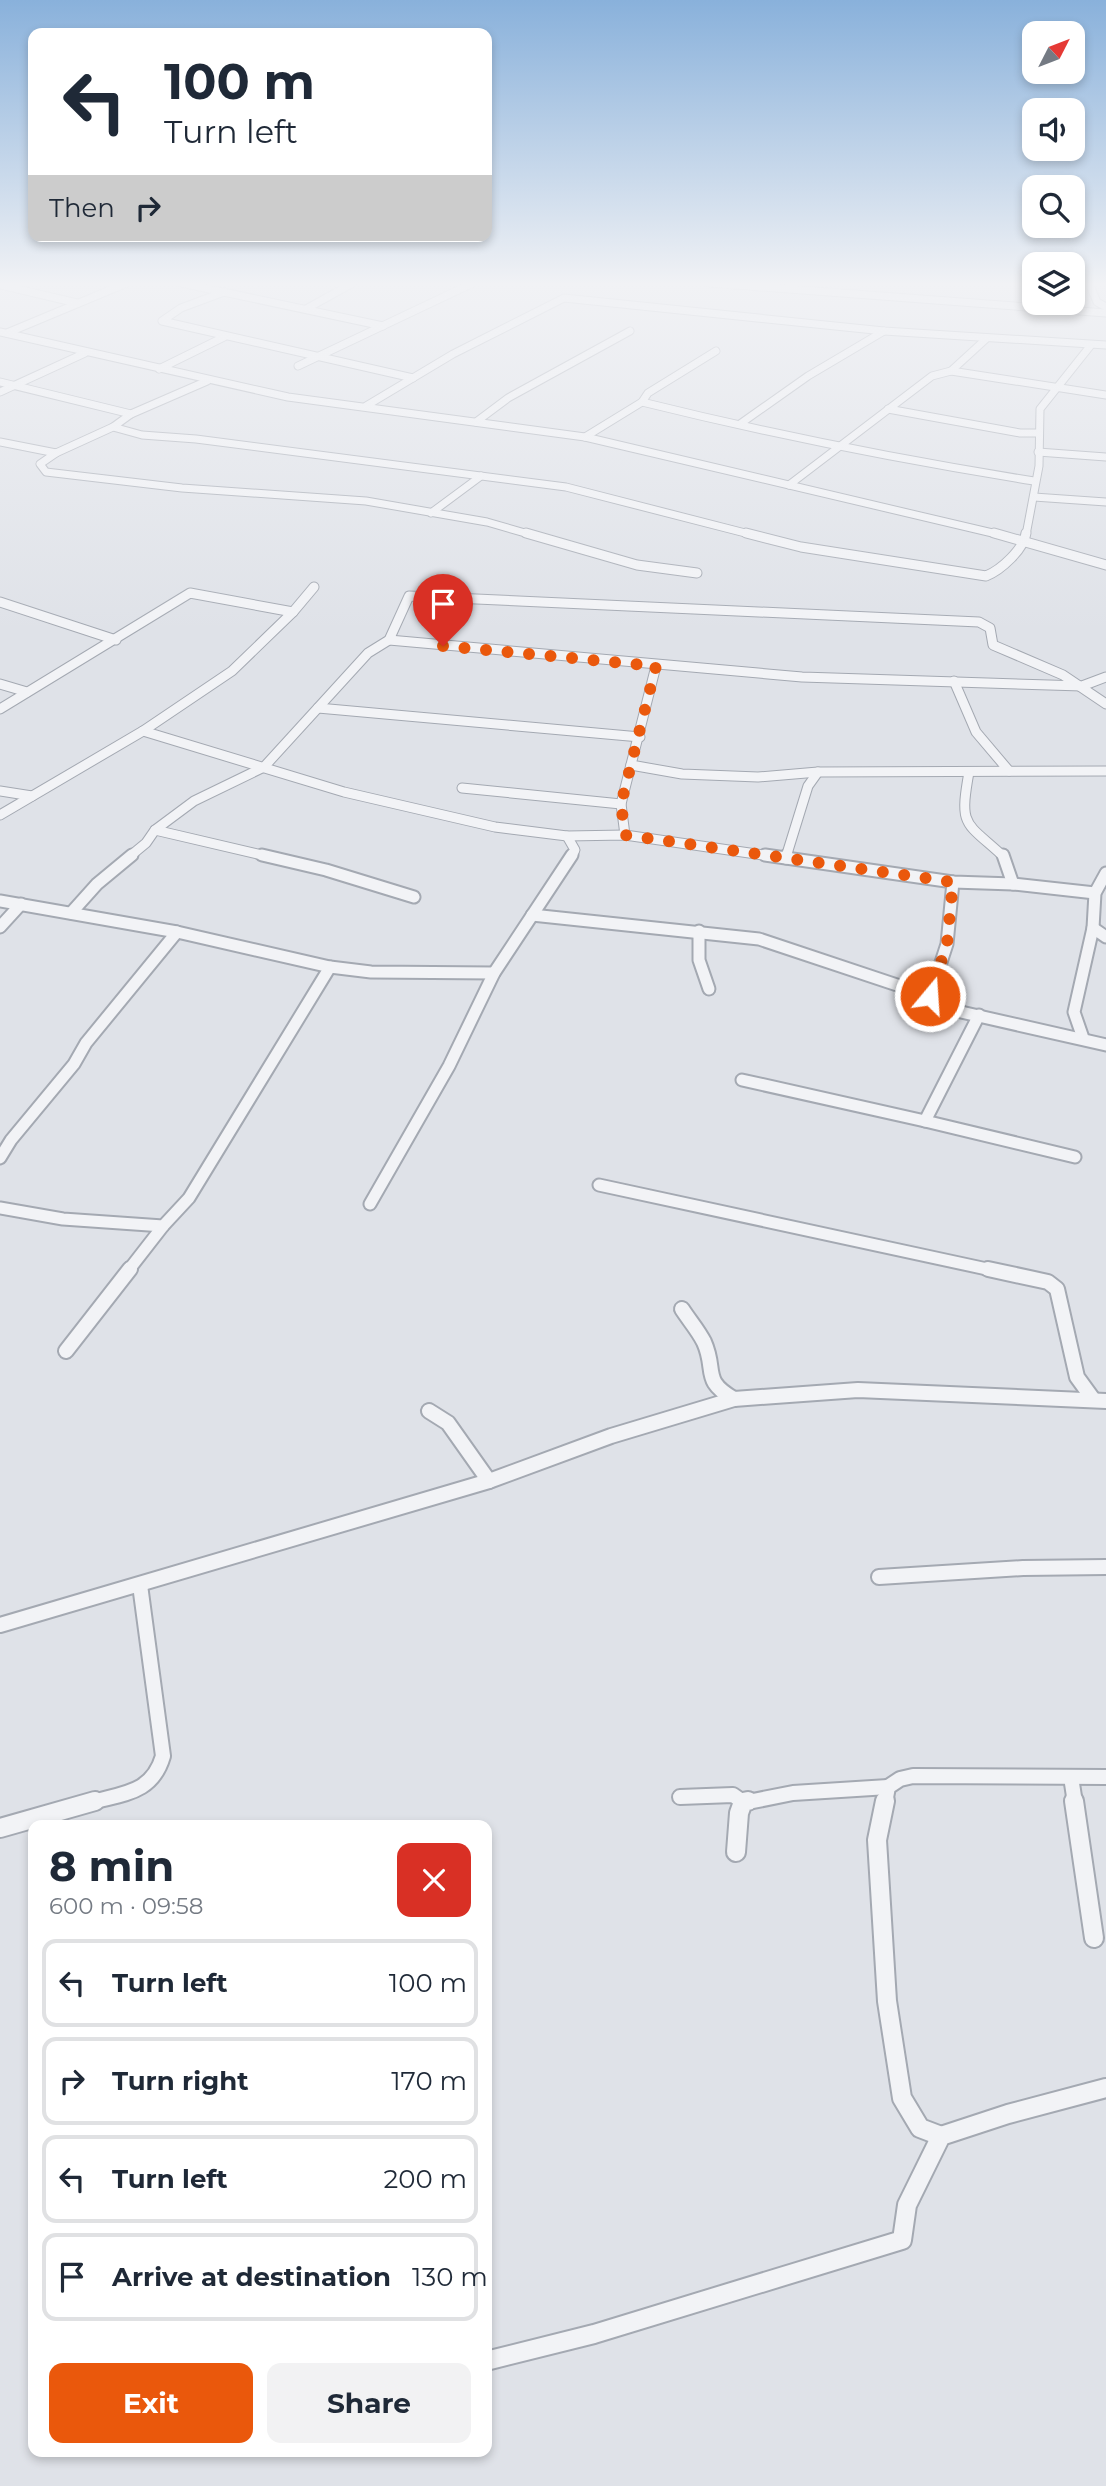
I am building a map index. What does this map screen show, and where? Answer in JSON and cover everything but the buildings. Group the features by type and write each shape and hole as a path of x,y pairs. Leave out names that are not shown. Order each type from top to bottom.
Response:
{"street":[{"path":"69,399 131,414"},
{"path":"164,399 131,414 113,427 56,453 40,464 46,472 182,488 366,501 522,530 578,546 593,554 637,565 697,573"},
{"path":"305,399 585,437 1026,541 1106,565"},
{"path":"366,406 378,399"},
{"path":"476,422 507,399"},
{"path":"585,437 644,399"},
{"path":"740,424 775,399"},
{"path":"789,485 901,399"},
{"path":"113,427 142,435 196,439 566,487 801,547 976,575 991,575 1026,541 1034,497 1034,481 1039,466 1037,433 1040,409 1047,399"},
{"path":"642,402 981,474 1034,481"},
{"path":"888,409 1020,433 1037,433"},
{"path":"0,442 56,453"},
{"path":"1038,452 1106,457"},
{"path":"431,513 481,476"},
{"path":"1034,497 1106,502"},
{"path":"0,815 143,731 232,671 293,612 314,587"},
{"path":"0,709 190,593 293,612"},
{"path":"71,913 97,884 146,843 155,831 209,792 264,767 368,653 389,640 408,596 979,622 990,628 993,645 1063,675 1106,705"},
{"path":"0,602 117,640"},
{"path":"389,640 802,677 1082,686 1106,677"},
{"path":"625,835 621,804 656,666"},
{"path":"954,681 976,732 1009,771"},
{"path":"0,684 27,692"},
{"path":"318,708 640,737"},
{"path":"143,731 344,792 495,827 573,839 625,835 953,882 1013,884 1095,893"},
{"path":"631,765 682,774 758,777 818,772 1106,771"},
{"path":"786,858 808,786 818,772"},
{"path":"969,772 963,805 964,816 979,837 1004,856 1013,884"},
{"path":"462,788 621,804"},
{"path":"0,791 32,796"},
{"path":"155,831 333,872 414,897"},
{"path":"370,1204 449,1066 494,973 575,850 573,839"},
{"path":"1083,1038 1074,1012 1093,928 1095,893 1106,873"},
{"path":"930,996 947,944 953,882"},
{"path":"0,901 177,932 330,967 371,972 494,973"},
{"path":"0,927 21,904"},
{"path":"532,915 760,939 930,996 948,1009 1106,1045"},
{"path":"1093,928 1106,937"},
{"path":"699,931 699,960 709,989"},
{"path":"0,1158 11,1140 74,1064 86,1043 177,932"},
{"path":"66,1351 163,1226 189,1198 330,967"},
{"path":"925,1121 979,1015"},
{"path":"742,1080 1075,1157"},
{"path":"599,1185 1048,1282 1057,1289 1061,1298 1077,1377 1100,1400"},
{"path":"0,1208 63,1219 163,1226"},
{"path":"682,1309 705,1343 709,1374 718,1391 734,1399"},
{"path":"0,1625 489,1481 611,1436 734,1399 858,1391 1100,1400"},
{"path":"429,1411 448,1423 489,1481"},
{"path":"879,1577 1023,1568 1106,1567"},
{"path":"28,1820 145,1787 158,1773 163,1756 140,1585"},
{"path":"680,1797 733,1795 743,1802 793,1793 888,1787 900,1779 914,1776 1106,1777"},
{"path":"1071,1777 1094,1938"},
{"path":"888,1787 877,1840 887,2001 902,2098 920,2128 941,2136 1008,2114 1106,2088"},
{"path":"736,1852 739,1813 743,1802"},
{"path":"0,1828 28,1820"},
{"path":"492,2360 594,2334 902,2240 907,2205 941,2136"}],"route":[{"path":"443,646 656,666 621,804 625,835 953,882 947,944 930,996"}]}
